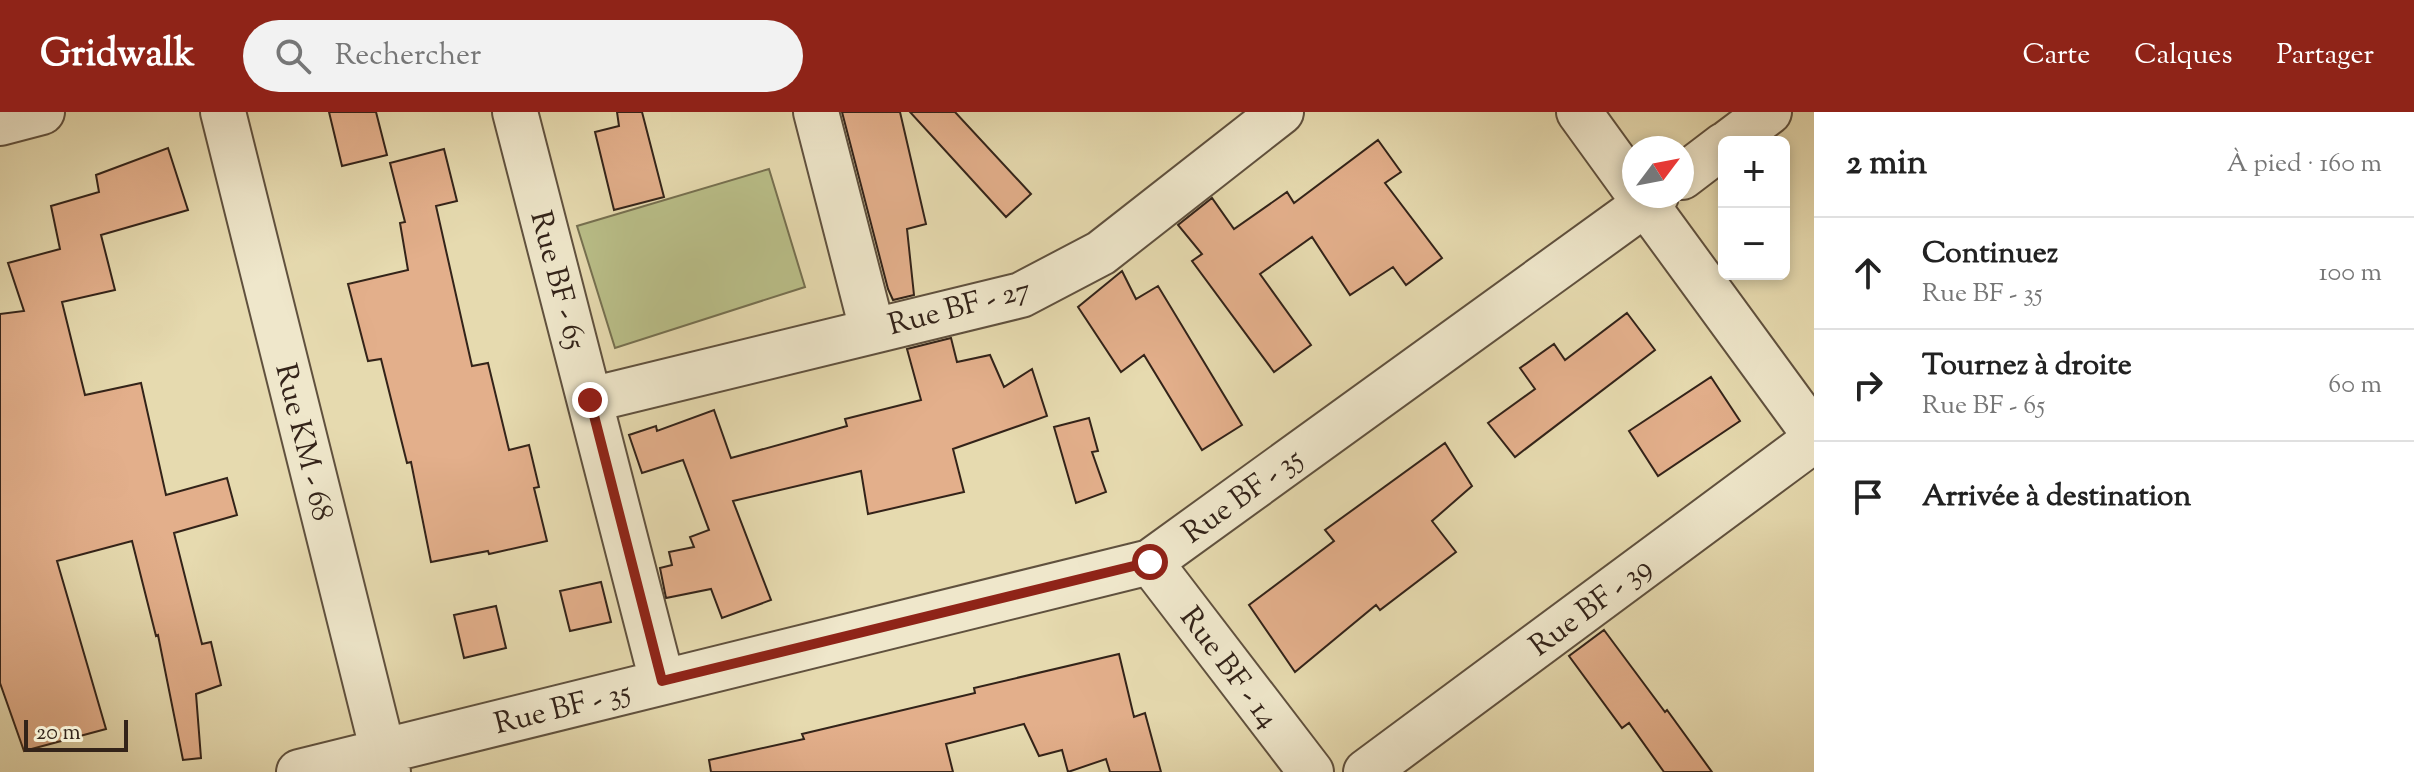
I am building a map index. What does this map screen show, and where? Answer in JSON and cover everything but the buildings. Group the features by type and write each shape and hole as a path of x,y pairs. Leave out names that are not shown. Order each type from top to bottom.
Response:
{"street":[{"path":"0,123 42,112"},
{"name":"Rue KM - 68","path":"223,112 385,762"},
{"name":"Rue BF - 65","path":"515,112 662,681"},
{"path":"816,112 872,329"},
{"path":"1579,112 1622,168"},
{"path":"1737,136 1769,112"},
{"name":"Rue BF - 27","path":"590,400 1021,295 1101,253 1256,120"},
{"path":"1694,168 1718,150"},
{"name":"Rue BF - 35","path":"299,772 385,762 662,681 1150,562 1628,208"},
{"path":"1652,208 1814,437"},
{"name":"Rue BF - 39","path":"1366,772 1814,437"},
{"name":"Rue BF - 14","path":"1150,562 1311,772"}],"green space":[{"path":"769,169 805,287 615,348 577,226"}],"route":[{"path":"590,400 662,681 1150,562"}]}
